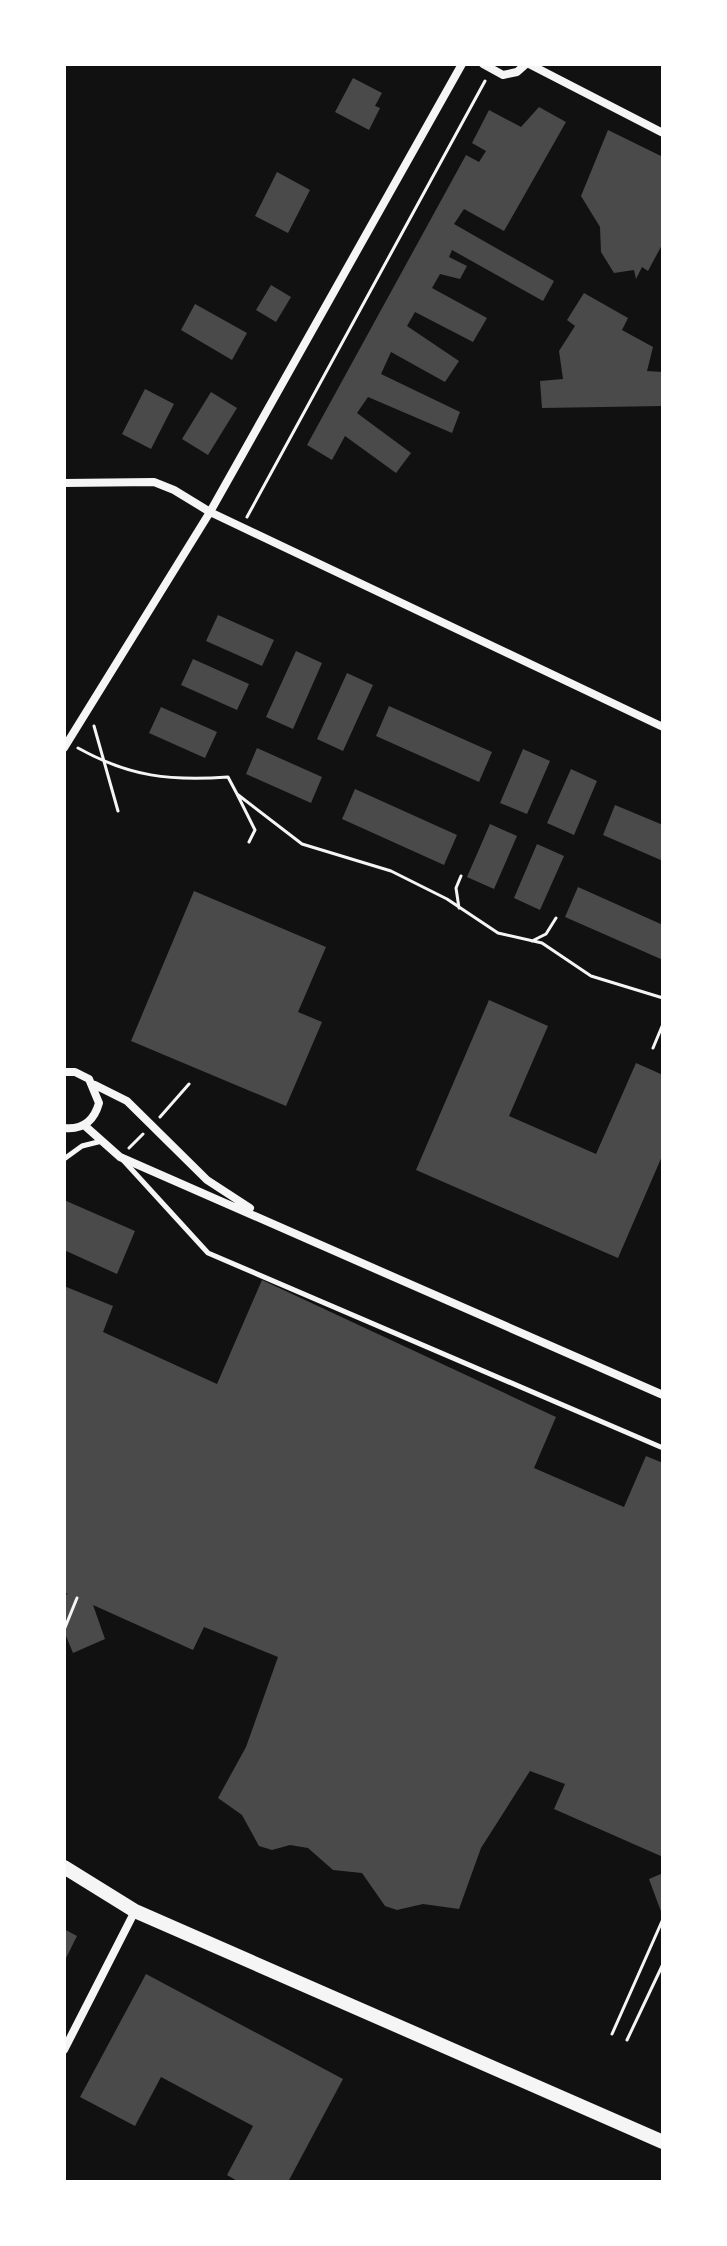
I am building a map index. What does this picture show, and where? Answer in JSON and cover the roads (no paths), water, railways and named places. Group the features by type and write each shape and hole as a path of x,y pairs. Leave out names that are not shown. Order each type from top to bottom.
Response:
{"street":[{"path":"66,745 210,512 462,64"},
{"path":"483,64 490,71 511,74 528,64 663,133"},
{"path":"64,483 154,482 174,490 210,512 663,727"},
{"path":"64,1072 82,1074 95,1085 127,1101 207,1180 267,1220"},
{"path":"66,1131 91,1120 99,1103 95,1085"},
{"path":"84,1125 120,1157 663,1395"},
{"path":"64,1867 135,1911 663,2142"},
{"path":"64,2050 135,1911"}],"lane":[{"path":"64,1159 82,1146 102,1141"},
{"path":"120,1157 208,1253 663,1448"}]}
